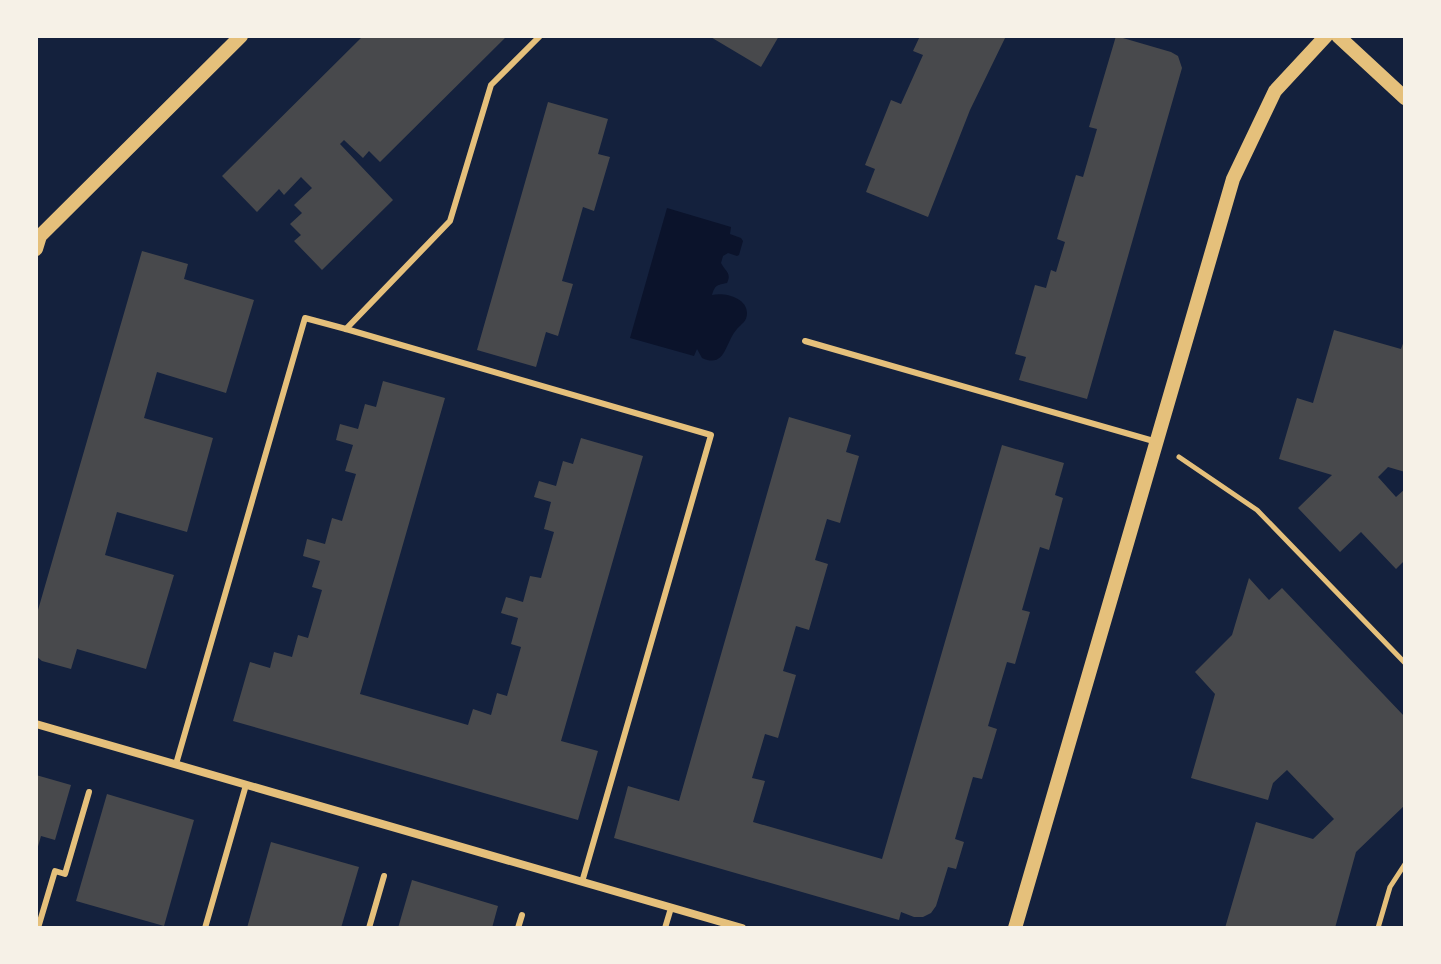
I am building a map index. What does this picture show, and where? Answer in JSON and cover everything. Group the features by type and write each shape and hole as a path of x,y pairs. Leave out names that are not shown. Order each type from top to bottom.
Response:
{"street":[{"path":"37,240 241,36"},
{"path":"1015,928 1233,179 1275,91 1326,36"},
{"path":"1338,36 1405,98"},
{"path":"36,724 742,928"}],"lane":[{"path":"346,329 450,221 491,85 540,36"},
{"path":"176,764 305,318 711,435 582,882"},
{"path":"805,341 1157,442"},
{"path":"205,928 246,785"},
{"path":"38,928 55,871 65,874 89,792"},
{"path":"369,928 384,876"},
{"path":"665,928 671,908"},
{"path":"518,928 522,915"}],"path":[{"path":"1157,442 1257,510 1405,663"},
{"path":"1378,928 1390,887 1405,864"}],"water":[{"path":"667,208 731,227 730,234 743,241 739,255 728,253 723,256 721,263 728,280 715,287 712,295 722,294 739,299 746,308 747,316 716,360 702,358 697,349 694,356 630,338"}],"building":[{"path":"363,36 507,36 380,162 369,151 363,158 344,140 340,144 393,200 322,270 294,241 301,235 290,224 302,213 294,205 312,188 301,177 284,195 279,189 257,212 222,176"},
{"path":"709,36 779,36 761,67"},
{"path":"920,36 1006,36 970,110 928,217 866,192 875,169 865,165 891,100 901,104 923,55 913,51"},
{"path":"1116,36 1171,52 1178,56 1182,68 1087,399 1019,380 1026,357 1015,354 1035,285 1046,288 1051,270 1056,272 1065,242 1057,239 1076,175 1083,177 1097,129 1089,127"},
{"path":"548,102 608,119 598,154 610,157 594,211 583,207 562,281 573,284 558,336 546,332 536,367 477,350"},
{"path":"142,251 188,264 184,279 254,300 226,393 157,372 144,418 213,438 187,532 117,512 105,555 174,575 146,669 77,649 71,669 42,661 36,656 36,617"},
{"path":"1334,330 1401,349 1405,338 1405,472 1388,467 1378,477 1396,497 1405,489 1405,560 1396,569 1361,532 1340,552 1298,508 1332,475 1279,459 1297,398 1313,403"},
{"path":"383,381 445,398 360,694 468,725 473,709 491,715 497,693 507,696 521,647 511,644 518,618 501,613 506,597 523,602 530,576 541,578 554,532 544,529 551,502 534,497 539,481 556,486 563,461 573,464 581,438 643,456 561,741 598,751 578,820 233,721 250,662 270,668 274,652 292,657 298,635 308,638 322,590 312,587 320,561 303,556 307,539 325,544 332,518 342,521 356,474 345,471 353,445 336,440 340,424 358,429 365,404 376,407"},
{"path":"789,417 851,435 846,452 859,456 840,523 827,519 815,560 828,564 809,630 796,626 783,671 796,675 778,738 765,734 752,778 765,781 753,822 882,859 1002,445 1064,463 1055,495 1063,498 1049,550 1040,547 1022,610 1030,612 1015,664 1007,662 988,726 997,729 982,779 973,777 955,839 964,842 956,869 948,867 936,906 923,917 901,912 899,920 614,838 628,786 679,801"},
{"path":"1249,578 1269,600 1282,588 1405,717 1405,805 1356,852 1335,928 1225,928 1256,822 1313,839 1334,819 1287,770 1273,783 1268,800 1191,778 1215,694 1195,672 1232,635"},
{"path":"36,775 71,785 55,840 41,836 37,850"},
{"path":"107,794 194,820 164,926 76,901"},
{"path":"271,842 359,867 341,928 247,928"},
{"path":"412,880 498,906 492,928 398,928"}]}
